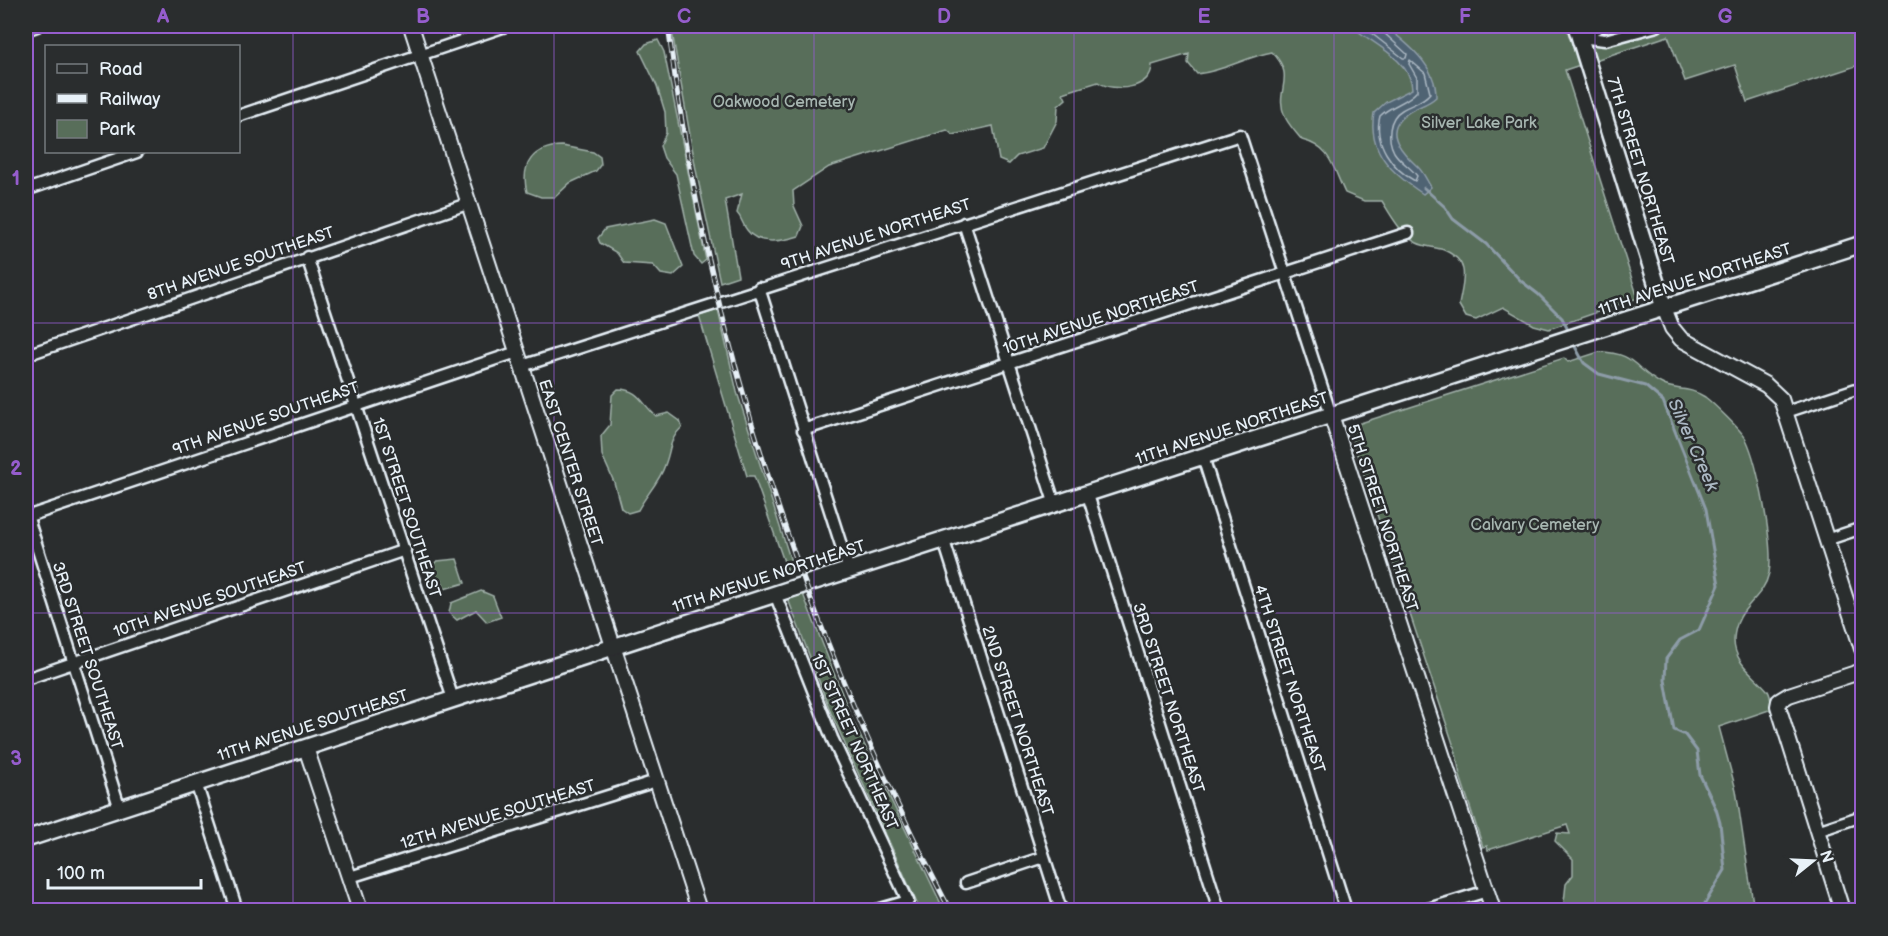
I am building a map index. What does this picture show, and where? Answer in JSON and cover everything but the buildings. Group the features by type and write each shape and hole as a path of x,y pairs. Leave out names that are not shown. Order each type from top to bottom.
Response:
{"main road":[{"name":"7TH STREET NORTHEAST","path":"1577,31 1664,308"},
{"name":"11TH AVENUE NORTHEAST","path":"612,647 849,570 944,542 1863,244"},
{"name":"11TH AVENUE SOUTHEAST","path":"26,839 612,647"}],"street":[{"path":"26,30 37,26"},
{"name":"EAST CENTER STREET","path":"411,26 467,204 699,910"},
{"path":"240,115 506,26"},
{"path":"1577,31 1601,26"},
{"path":"1577,31 1605,40 1657,26"},
{"name":"9TH AVENUE NORTHEAST","path":"522,366 1240,135"},
{"name":"5TH STREET NORTHEAST","path":"1240,135 1494,910"},
{"path":"26,190 134,153"},
{"name":"8TH AVENUE SOUTHEAST","path":"26,355 467,204"},
{"path":"964,223 1055,505"},
{"name":"10TH AVENUE NORTHEAST","path":"803,430 1408,233"},
{"name":"1ST STREET SOUTHEAST","path":"307,257 453,699"},
{"path":"759,288 849,570"},
{"name":"7TH STREET NORTHEAST","path":"1664,308 1672,328 1682,339 1766,385 1781,399 1863,649"},
{"name":"9TH AVENUE SOUTHEAST","path":"26,515 517,352"},
{"path":"1786,412 1863,387"},
{"name":"4TH STREET NORTHEAST","path":"1203,457 1346,910"},
{"name":"3RD STREET NORTHEAST","path":"1088,495 1219,910"},
{"name":"3RD STREET SOUTHEAST","path":"26,515 120,808"},
{"path":"1828,539 1863,528"},
{"name":"2ND STREET NORTHEAST","path":"944,542 1061,910"},
{"name":"10TH AVENUE SOUTHEAST","path":"26,679 405,550"},
{"name":"1ST STREET NORTHEAST","path":"775,594 832,738 908,901 877,910"},
{"path":"1842,910 1778,712 1779,701 1863,672"},
{"path":"306,748 360,910"},
{"name":"12TH AVENUE SOUTHEAST","path":"350,877 656,781"},
{"path":"196,783 237,910"},
{"path":"1817,831 1863,816"},
{"path":"966,883 1044,857"},
{"path":"1425,910 1487,891"}],"green space":[{"path":"671,26 1862,26 1862,64 1747,102 1735,65 1685,81 1668,36 1565,70 1638,298 1549,329 1534,325 1503,307 1476,320 1466,317 1459,305 1464,273 1459,260 1444,250 1412,240 1397,224 1382,201 1364,201 1345,193 1325,153 1312,143 1302,140 1291,126 1282,108 1283,69 1280,61 1272,52 1197,74 1188,63 1189,54 1152,65 1146,79 1131,87 1113,87 1098,82 1063,93 1066,99 1058,106 1057,121 1043,148 1017,156 1009,164 999,160 993,126 953,135 947,130 829,167 793,191 794,206 803,226 799,236 793,238 771,241 752,235 737,213 742,194 725,200 738,276 720,282 696,170"},
{"path":"658,40 664,52 706,260 701,264 694,256 676,174 664,158 660,146 666,133 665,112 657,86 640,51 646,44"},
{"path":"562,146 593,152 600,157 601,164 596,171 570,183 555,197 541,197 527,192 525,173 531,159 543,150"},
{"path":"655,219 666,223 683,267 673,276 661,274 653,265 624,263 617,253 600,243 598,238 605,229"},
{"path":"718,310 737,392 794,571 788,573 754,476 747,476 699,316"},
{"name":"Calvary Cemetery","path":"1599,352 1621,355 1662,384 1693,391 1705,397 1743,435 1751,451 1767,525 1769,573 1766,583 1739,619 1734,640 1737,656 1741,662 1768,691 1772,709 1719,727 1736,790 1754,910 1593,910 1591,905 1585,909 1570,909 1564,902 1566,884 1573,875 1573,859 1555,841 1557,833 1570,834 1567,825 1488,850 1487,846 1483,847 1460,776 1456,753 1348,427 1564,358 1568,362"},
{"path":"618,389 636,394 656,416 669,413 680,421 682,427 672,440 663,471 638,510 628,513 621,508 614,482 602,455 601,436 610,425 612,395"},
{"path":"457,559 465,583 444,589 442,580 433,581 429,568 437,561"},
{"path":"481,591 493,596 501,617 487,622 476,610 457,620 449,613 451,603"},
{"path":"803,594 852,719 944,910 920,910 831,713 788,599"}],"water":[{"path":"1355,26 1385,26 1419,56 1432,75 1436,97 1408,113 1395,129 1395,136 1402,150 1422,172 1431,187 1423,194 1392,170 1374,139 1374,113 1386,102 1412,89 1411,80 1393,56 1359,32"}],"waterway":[{"name":"Silver Creek","path":"1424,188 1445,207 1453,219 1486,244 1521,281 1538,294 1562,318 1569,332"},
{"name":"Silver Creek","path":"1572,341 1584,363 1599,374 1645,386 1663,401 1706,509 1719,585 1699,630 1680,640 1666,659 1665,680 1674,730 1685,735 1697,751 1700,775 1720,823 1725,870 1701,910"}],"railway":[{"path":"668,26 685,141 708,255 736,368 770,480 808,591 851,699 898,806 950,910"}],"park label":[{"name":"Oakwood Cemetery","path":"784,102"},
{"name":"Silver Lake Park","path":"1479,123"}]}
